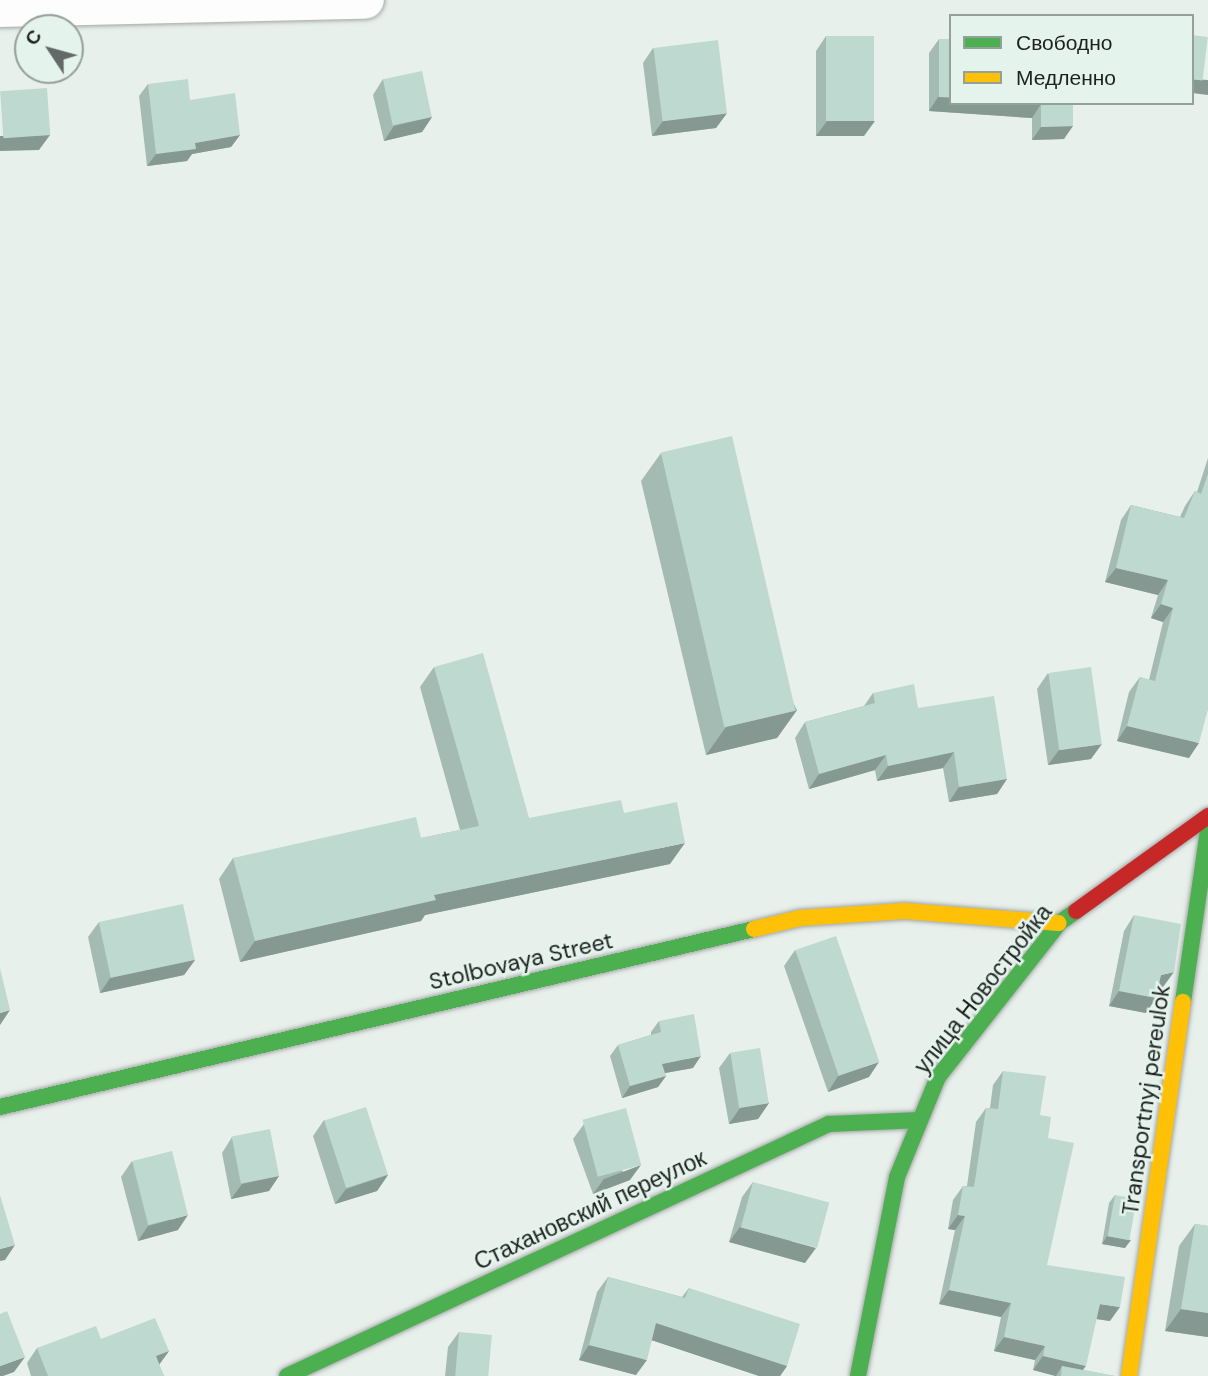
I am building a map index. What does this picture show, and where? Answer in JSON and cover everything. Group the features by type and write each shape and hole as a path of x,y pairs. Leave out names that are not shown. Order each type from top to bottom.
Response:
{"street":[{"path":"0,8 365,0"},
{"name":"улица Новостройка","path":"858,1376 898,1177 937,1077 1059,923 1208,816"},
{"name":"Transportnyj pereulok","path":"1129,1376 1208,830"},
{"name":"Stolbovaya Street","path":"0,1107 800,918 905,911 1059,923"},
{"name":"Стахановский переулок","path":"287,1376 829,1124 920,1120"}],"building":[{"path":"1194,35 1208,37 1203,81 1194,80"},
{"path":"826,36 874,36 874,121 826,121"},
{"path":"939,39 949,39 949,97 939,97"},
{"path":"718,40 727,113 663,121 653,48"},
{"path":"422,71 432,117 393,125 383,79"},
{"path":"188,79 190,100 235,93 240,135 195,143 196,149 156,154 148,84"},
{"path":"47,88 50,135 3,138 0,91"},
{"path":"1041,105 1073,105 1073,126 1041,127"},
{"path":"732,436 795,711 724,727 661,452"},
{"path":"1208,474 1208,709 1199,743 1127,726 1140,677 1155,681 1173,608 1161,604 1168,580 1116,568 1131,505 1184,518 1195,491 1201,494"},
{"path":"483,653 529,818 621,800 624,813 677,802 685,843 434,895 436,900 255,941 233,858 416,817 421,838 479,826 434,667"},
{"path":"1091,667 1102,744 1059,750 1048,673"},
{"path":"914,684 918,708 994,696 1007,779 959,787 954,752 888,766 886,755 819,774 805,722 875,703 873,693"},
{"path":"183,904 195,960 111,978 99,922"},
{"path":"1134,915 1181,924 1174,972 1161,975 1156,998 1119,991"},
{"path":"836,936 879,1062 839,1076 795,950"},
{"path":"0,968 10,1010 0,1013"},
{"path":"694,1014 701,1056 662,1064 666,1076 630,1086 618,1045 661,1032 659,1021"},
{"path":"760,1048 769,1103 739,1108 730,1053"},
{"path":"1003,1071 1046,1076 1040,1115 1051,1117 1048,1138 1074,1143 1047,1265 1125,1277 1120,1307 1100,1304 1086,1366 1043,1356 1045,1346 1004,1337 1011,1303 949,1290 965,1216 958,1215 963,1186 974,1187 986,1108 998,1109"},
{"path":"366,1107 388,1175 346,1188 324,1121"},
{"path":"626,1108 641,1165 598,1177 583,1120"},
{"path":"270,1129 279,1176 241,1184 232,1136"},
{"path":"172,1151 188,1215 148,1225 132,1161"},
{"path":"753,1182 829,1202 817,1248 741,1227"},
{"path":"0,1195 15,1245 0,1249"},
{"path":"1115,1195 1137,1199 1129,1240 1108,1236"},
{"path":"1195,1224 1208,1226 1208,1313 1181,1309"},
{"path":"608,1277 685,1298 689,1288 800,1324 787,1366 656,1323 647,1360 589,1345"},
{"path":"7,1311 25,1357 0,1366 0,1314"},
{"path":"155,1318 169,1351 156,1356 164,1376 48,1376 37,1348 96,1326 101,1339"},
{"path":"459,1332 492,1335 488,1376 455,1376"},
{"path":"1062,1366 1115,1376 1061,1376"}],"traffic: fast":[{"path":"1183,1002 1208,830"},
{"path":"858,1376 897,1177 938,1077 1059,923 1076,911"},
{"path":"0,1107 754,929"},
{"path":"287,1376 829,1124 920,1120"}],"traffic: slow":[{"path":"754,929 800,918 905,911 1059,923"},
{"path":"1129,1376 1183,1002"}],"traffic: jam":[{"path":"1076,911 1208,816"}]}
